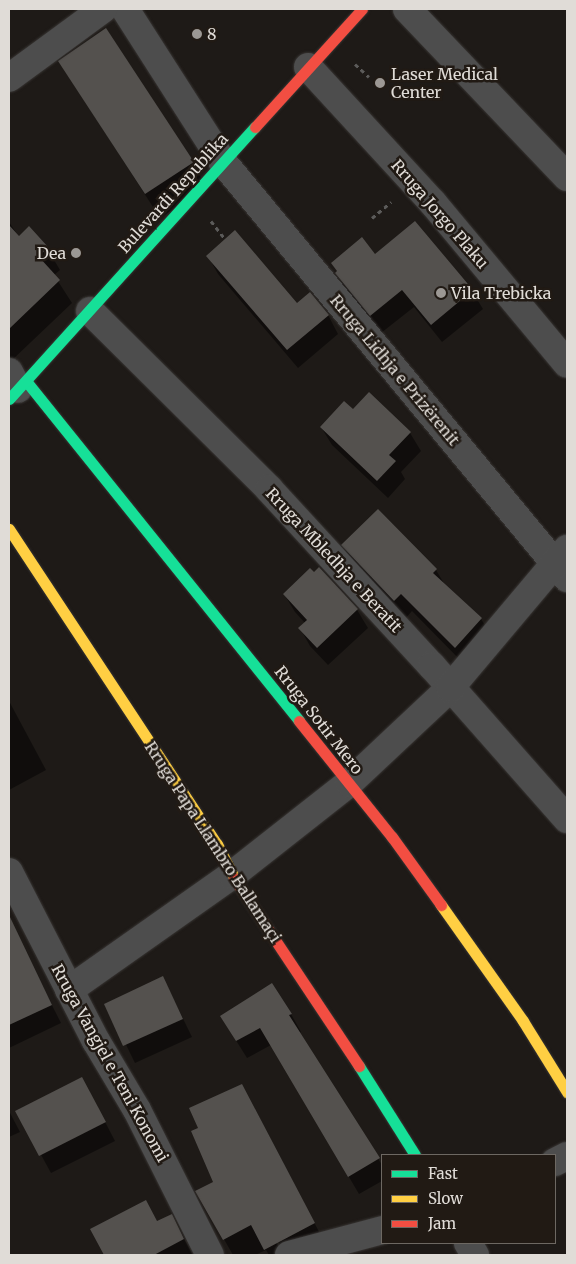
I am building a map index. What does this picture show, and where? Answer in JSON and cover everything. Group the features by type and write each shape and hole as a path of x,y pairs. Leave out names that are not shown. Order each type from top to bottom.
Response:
{"street":[{"path":"9,78 103,9"},
{"name":"Rruga Lidhja e Prizërenit","path":"125,9 223,162 563,563"},
{"name":"Bulevardi Republika","path":"15,385 90,311 362,9"},
{"path":"407,9 567,177"},
{"name":"Rruga Jorgo Plaku","path":"308,67 433,203 567,364"},
{"name":"Rruga Mbledhja e Beratit","path":"90,311 269,489 432,666 567,820"},
{"name":"Rruga Sotir Mero","path":"15,385 349,783 392,837 523,1021 567,1092"},
{"name":"Rruga Papa Llambro Ballamaçi","path":"9,529 217,844 232,875 335,1027 414,1154"},
{"path":"69,990 232,875 349,783 450,688 503,627 563,563"},
{"name":"Rruga Vangjel e Teni Konomi","path":"9,872 69,990 137,1110 210,1255"},
{"path":"289,1255 381,1230"}],"building":[{"path":"106,28 194,162 145,194 58,61"},
{"path":"415,221 473,290 431,325 402,290 370,316 335,273 337,271 331,263 362,237 375,254"},
{"path":"9,225 19,236 29,226 48,247 39,257 60,280 9,329"},
{"path":"235,230 297,303 310,292 329,315 287,350 206,256"},
{"path":"369,392 411,432 389,455 396,461 377,481 320,427 344,401 353,409"},
{"path":"378,509 437,569 433,573 482,618 455,648 401,594 394,601 341,545"},
{"path":"319,567 358,609 317,648 298,628 307,620 283,594 310,568 314,572"},
{"path":"9,915 52,1005 9,1025"},
{"path":"163,976 183,1019 123,1046 104,1004"},
{"path":"272,983 292,1014 289,1015 380,1158 348,1177 260,1028 236,1041 220,1016"},
{"path":"82,1077 106,1122 39,1156 15,1111"},
{"path":"242,1084 315,1223 264,1250 251,1225 223,1240 195,1191 213,1182 191,1131 198,1128 189,1108"},
{"path":"146,1200 157,1221 172,1214 184,1239 154,1255 104,1255 90,1229"}],"traffic: fast":[{"path":"9,399 255,127"},
{"path":"26,381 299,721"},
{"path":"359,1066 414,1154"}],"traffic: slow":[{"path":"9,529 217,844 234,878"},
{"path":"441,905 523,1021 567,1092"}],"traffic: jam":[{"path":"255,127 362,9"},
{"path":"299,721 392,837 441,905"},
{"path":"234,878 359,1066"}],"place":[{"name":"8","path":"197,34"},
{"name":"Laser Medical Center","path":"380,83"},
{"name":"Dea","path":"76,253"},
{"name":"Vila Trebicka","path":"441,293"}]}
